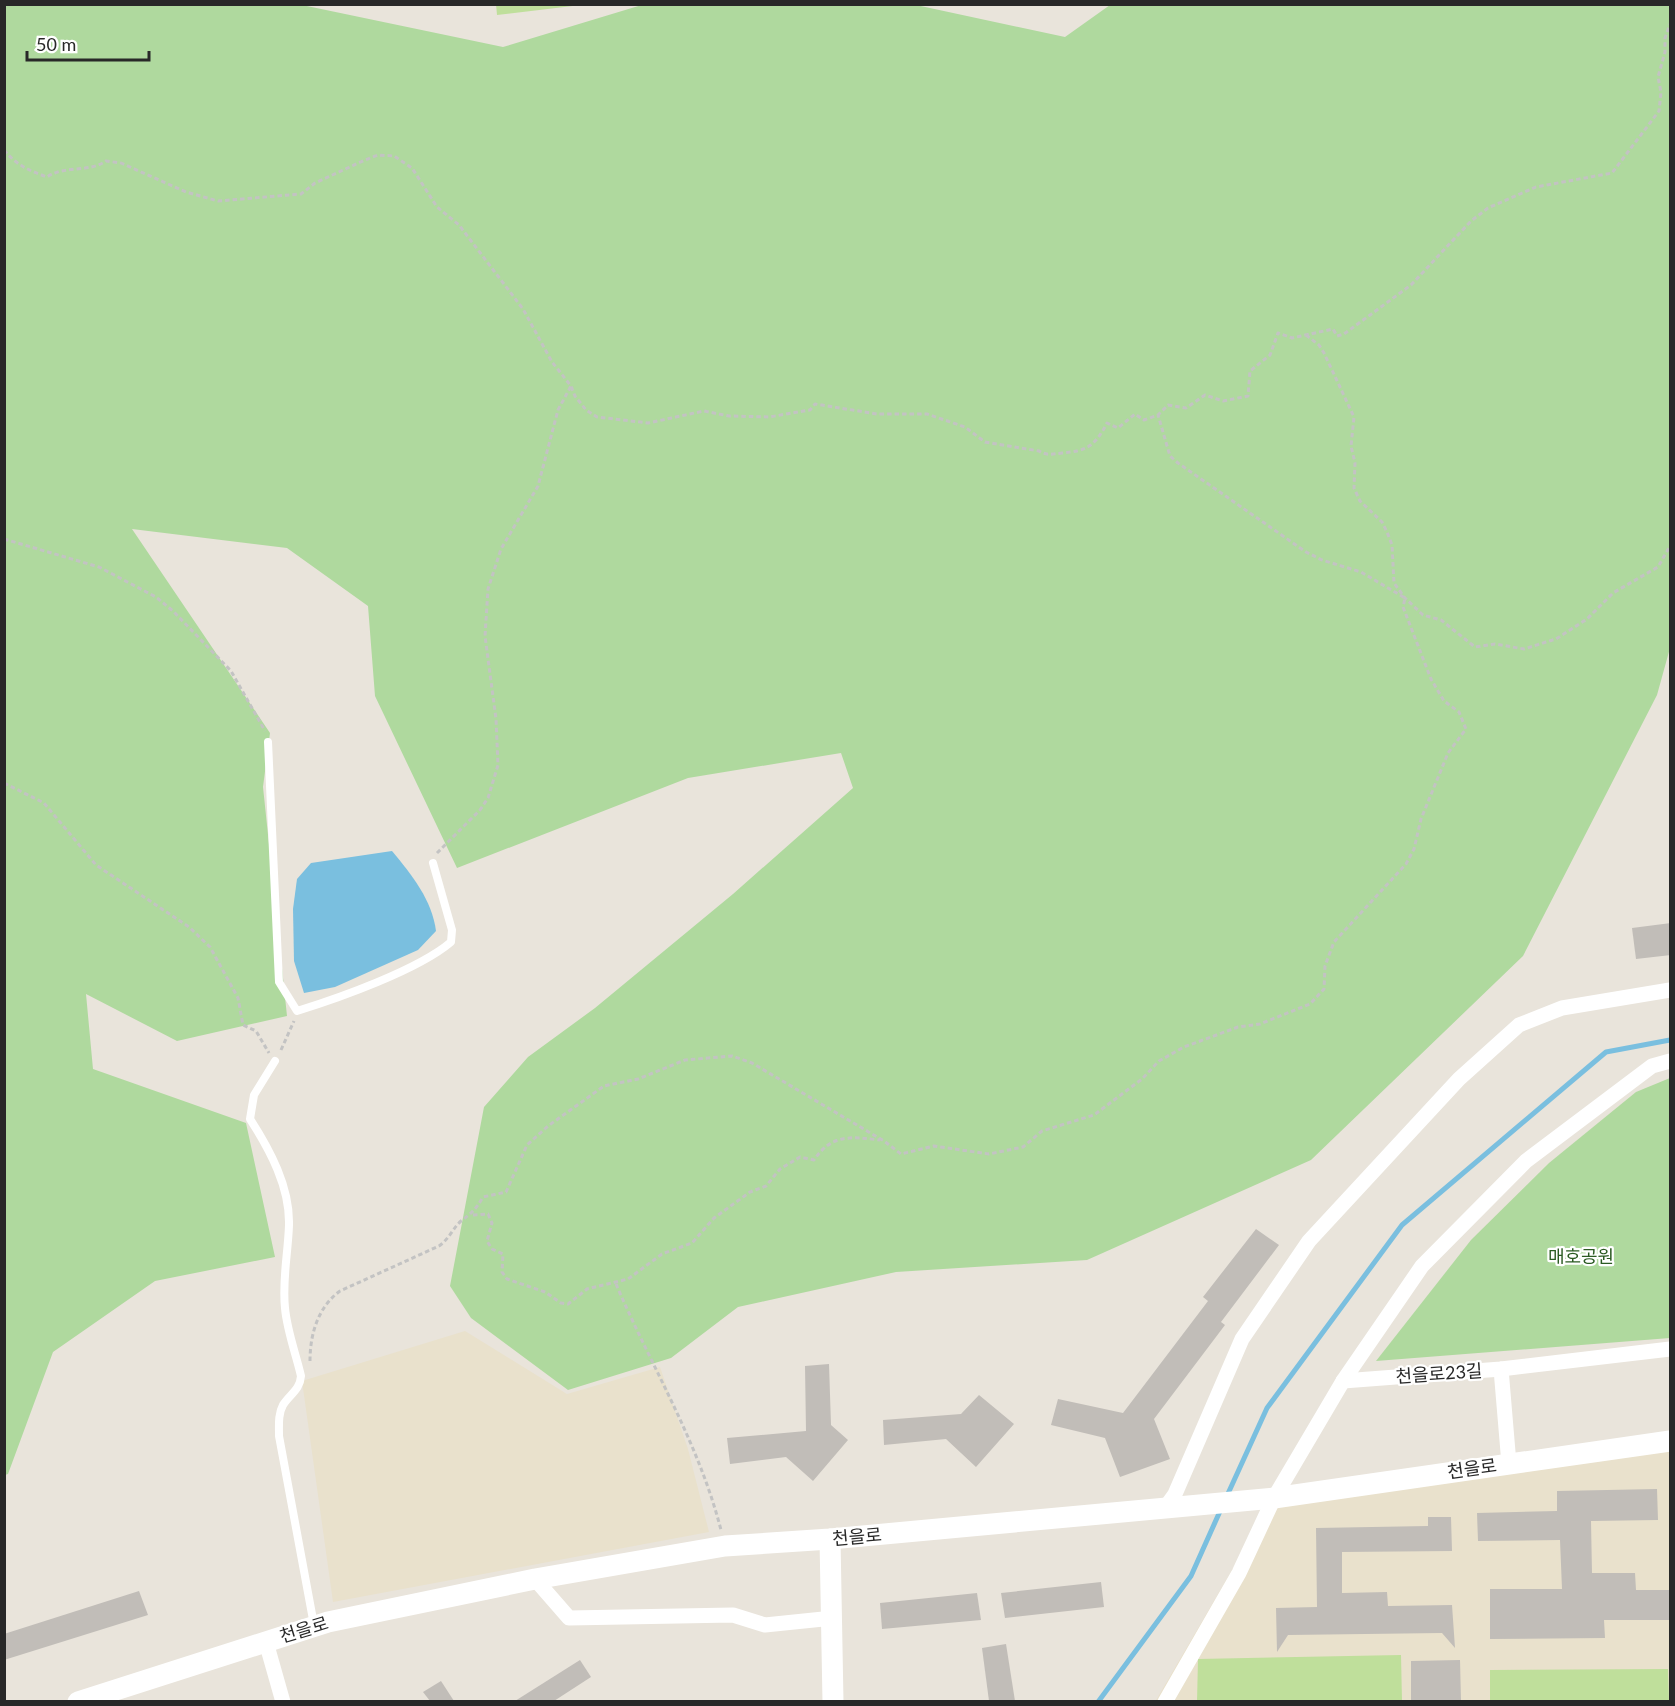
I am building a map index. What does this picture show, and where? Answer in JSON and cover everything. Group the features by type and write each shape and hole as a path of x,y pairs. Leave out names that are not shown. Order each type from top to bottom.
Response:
{"street":[{"path":"1173,1507 1175,1494 1242,1339 1288,1270 1309,1241 1459,1079 1519,1025 1562,1008 1671,990"},
{"path":"1165,1701 1239,1573 1274,1498 1343,1381 1422,1266 1526,1161 1652,1066 1671,1061"},
{"name":"천을로23길","path":"1343,1381 1501,1369 1671,1349"},
{"path":"1501,1369 1509,1464"},
{"name":"천을로","path":"78,1701 314,1627 536,1579 725,1546 830,1539 1274,1498 1671,1441"},
{"path":"830,1539 834,1701"},
{"path":"536,1579 569,1618 733,1615 765,1625 833,1618"},
{"path":"266,1642 283,1701"}],"lane":[{"path":"268,742 279,982 297,1011 338,998 432,956 451,942 452,930 433,863"},
{"path":"274,1061 254,1095 250,1119 270,1154 286,1192 289,1226 284,1272 285,1306 301,1376 300,1386 283,1406 279,1417 279,1436 314,1627"}],"path":[{"path":"4,150 28,171 47,177 54,172 99,166 106,161 121,163 186,192 218,201 301,194 315,183 365,160 378,155 394,156 412,168 436,207 459,225 523,309 552,362 571,386 575,396 586,410 597,417 648,423 704,411 729,416 769,417 810,410 815,404 877,414 927,414 965,427 985,442 1039,451 1046,455 1082,451 1101,434 1107,423 1118,428 1135,414 1144,420 1158,415 1168,405 1186,408 1205,395 1223,401 1248,396 1250,371 1270,355 1278,333 1292,338 1333,329 1337,336 1356,326 1412,285 1471,221 1488,208 1536,187 1612,172 1655,120 1659,111 1661,92 1658,77 1665,52 1665,38 1671,24"},
{"path":"1304,334 1319,345 1353,411 1354,488 1360,501 1382,522 1387,532 1392,545 1394,582 1405,598 1423,615 1441,620 1475,646 1495,644 1524,649 1556,639 1587,619 1614,593 1658,567 1671,546"},
{"path":"433,863 434,856 480,810 488,798 498,765 496,719 484,636 488,589 501,549 538,486 558,410 571,386"},
{"path":"1158,415 1170,456 1203,483 1306,552 1322,560 1361,572 1405,598"},
{"path":"4,539 99,567 156,597 173,611 231,671 266,732 268,742"},
{"path":"472,1215 483,1197 506,1192 527,1145 589,1096 613,1082 638,1079 685,1060 715,1057 742,1058 884,1141 901,1154 944,1146 989,1154 1023,1147 1042,1131 1094,1115 1142,1079 1159,1061 1184,1047 1238,1027 1260,1024 1282,1016 1318,998 1323,989 1325,966 1334,942 1406,864 1414,849 1421,819 1448,753 1466,729 1459,712 1444,701 1431,679 1403,607 1405,598"},
{"path":"4,783 44,803 96,865 189,927 210,947 238,998 243,1025 255,1031 274,1061"},
{"path":"274,1061 297,1011"},
{"path":"301,1376 310,1362 310,1342 327,1301 340,1291 439,1246 450,1238 460,1222 472,1215 488,1214 492,1222 487,1241 492,1249 504,1254 502,1272 507,1279 545,1292 561,1303 568,1304 587,1289 616,1284 628,1279 662,1254 692,1243 714,1218 750,1192 766,1186 780,1169 800,1158 814,1160 822,1148 846,1136 884,1141"},
{"path":"616,1284 641,1342 690,1437 710,1485 725,1546"}],"shaded area":[{"path":"465,1331 567,1394 660,1367 688,1449 709,1532 333,1602 302,1381"},
{"path":"1670,1441 1670,1701 1155,1702 1274,1498"}],"green space":[{"path":"496,4 581,4 581,5 497,15"},
{"path":"645,4 916,5 1065,37 1110,5 1670,5 1670,648 1657,695 1523,956 1311,1160 1087,1260 896,1272 738,1307 671,1358 568,1390 471,1318 450,1286 484,1107 528,1057 595,1008 733,894 853,788 841,753 688,778 457,868 375,696 368,606 287,548 132,529 270,733 263,787 287,1016 177,1041 86,994 93,1069 246,1123 275,1257 155,1281 53,1352 8,1474 5,1475 5,5 302,5 503,47"},
{"name":"매호공원","path":"1670,1078 1670,1338 1376,1361 1471,1240 1549,1163 1636,1092"},
{"path":"1401,1655 1402,1701 1197,1702 1198,1659"},
{"path":"1668,1669 1669,1701 1490,1701 1490,1670"}],"water":[{"path":"392,851 426,898 436,931 418,950 335,987 304,993 294,961 293,909 297,879 311,863"}],"building":[{"path":"1671,923 1671,955 1636,959 1632,928"},
{"path":"1256,1229 1279,1245 1221,1322 1225,1325 1154,1419 1170,1459 1120,1477 1105,1438 1051,1425 1058,1399 1123,1413 1208,1301 1203,1297"},
{"path":"829,1364 831,1425 848,1440 813,1481 786,1457 730,1464 727,1438 806,1431 805,1366"},
{"path":"979,1395 1014,1424 976,1467 946,1439 884,1445 883,1420 961,1414"},
{"path":"1657,1489 1658,1520 1591,1521 1592,1573 1635,1573 1636,1590 1669,1590 1671,1620 1604,1620 1605,1638 1490,1639 1490,1589 1562,1589 1560,1540 1478,1541 1477,1513 1557,1511 1557,1491"},
{"path":"1428,1517 1451,1517 1452,1551 1342,1552 1342,1593 1387,1592 1388,1606 1452,1605 1455,1648 1442,1633 1288,1635 1277,1652 1276,1608 1317,1607 1316,1528 1428,1526"},
{"path":"1101,1582 1104,1607 1005,1618 1001,1593"},
{"path":"139,1591 148,1615 4,1660 4,1634"},
{"path":"977,1593 981,1620 882,1629 880,1603"},
{"path":"1006,1644 1015,1701 989,1701 982,1648"},
{"path":"580,1660 591,1677 554,1701 515,1701"},
{"path":"1460,1660 1461,1701 1411,1701 1411,1661"},
{"path":"441,1681 454,1701 430,1701 423,1692"}],"waterway":[{"path":"1226,1498 1267,1408 1402,1225 1606,1052 1670,1040"},
{"path":"1098,1702 1191,1576 1221,1509"}]}
